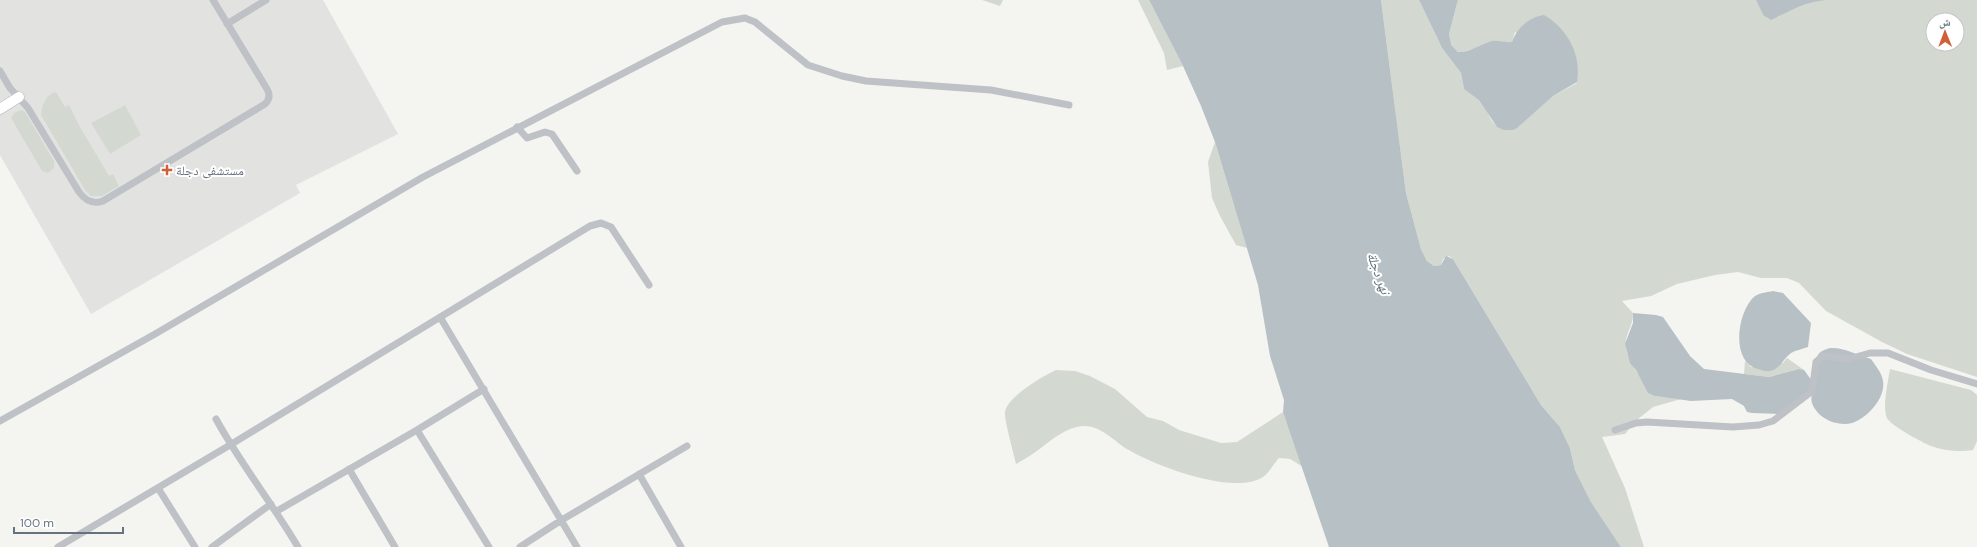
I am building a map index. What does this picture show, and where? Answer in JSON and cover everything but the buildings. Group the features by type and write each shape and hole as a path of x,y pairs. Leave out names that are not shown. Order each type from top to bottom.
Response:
{"street":[{"path":"0,71 10,88 28,108 79,192 90,201 97,203 103,201 267,102 269,95 267,89 213,0"},
{"path":"227,24 266,0"},
{"path":"0,421 148,338 423,177 443,168 517,127 722,22 745,18 755,22 808,65 842,76 866,81 991,90 1069,105"},
{"path":"0,109 19,98"},
{"path":"517,127 524,137 527,138 545,132 552,134 577,171"},
{"path":"58,547 230,445 595,223 611,226 649,284"},
{"path":"440,317 484,389 576,547"},
{"path":"1615,430 1626,426 1647,422 1732,428 1767,424 1808,395 1813,385 1816,362 1823,356 1849,358 1876,352 1888,353 1931,370 1977,384"},
{"path":"277,511 417,430 484,389"},
{"path":"216,419 230,445 277,511 298,547"},
{"path":"417,430 489,547"},
{"path":"520,547 560,521 687,446"},
{"path":"349,470 395,547"},
{"path":"639,474 681,547"},
{"path":"158,488 196,547"},
{"path":"212,547 272,504"}],"shaded area":[{"name":"مستشفى دجلة","path":"0,0 323,0 398,134 296,185 300,193 91,314 0,155"},
{"path":"982,0 1003,0 1000,6"},
{"path":"1138,0 1149,0 1183,66 1167,70 1164,53"},
{"path":"1381,0 1419,0 1442,48 1461,73 1464,89 1480,100 1495,124 1505,129 1513,130 1518,123 1553,96 1577,83 1515,32 1512,42 1490,42 1467,51 1458,52 1450,45 1449,34 1458,0 1756,0 1763,15 1778,17 1790,9 1814,0 1977,0 1977,377 1907,354 1882,342 1826,311 1799,283 1787,278 1761,278 1738,272 1715,275 1677,284 1651,296 1622,301 1633,313 1626,340 1626,347 1635,370 1655,396 1681,399 1653,407 1638,419 1625,434 1602,437 1625,488 1644,547 1621,547 1591,502 1575,470 1570,448 1560,427 1541,405 1453,259 1449,256 1443,259 1441,265 1434,266 1427,261 1421,249 1406,193"},
{"path":"56,92 65,107 69,105 80,127 109,176 113,174 119,186 102,196 91,196 85,190 41,115 45,100"},
{"path":"125,105 141,135 110,154 91,123"},
{"path":"22,110 25,112 54,161 54,168 48,173 42,171 11,118 15,112"},
{"path":"1215,142 1247,248 1236,245 1212,198 1208,162"},
{"path":"1787,358 1804,370 1799,369 1769,377 1744,374 1745,361 1751,367 1783,363"},
{"path":"1890,369 1971,390 1977,395 1977,441 1973,450 1952,451 1931,446 1907,434 1889,421 1885,408"},
{"path":"1056,370 1075,371 1090,376 1115,389 1147,417 1163,421 1179,430 1221,443 1237,442 1283,412 1303,467 1290,459 1279,458 1263,477 1250,482 1233,483 1215,481 1156,463 1127,449 1102,431 1085,426 1064,432 1016,464 1005,416 1007,406 1026,388"}],"water":[{"name":"نهر دجلة","path":"1149,0 1381,0 1406,193 1421,249 1427,261 1434,266 1441,265 1446,256 1453,259 1541,405 1560,427 1570,448 1575,470 1591,502 1621,547 1329,547 1283,412 1284,400 1270,356 1258,285 1215,142 1183,66"},
{"path":"1419,0 1458,0 1449,34 1451,45 1458,52 1466,51 1492,41 1512,42 1517,32 1524,24 1533,18 1544,15 1560,27 1571,43 1577,62 1577,82 1553,96 1517,128 1513,130 1504,130 1497,127 1479,100 1464,89 1461,73 1442,48"},
{"path":"1756,0 1826,0 1804,5 1771,20 1763,15"},
{"path":"1773,291 1783,293 1811,323 1808,347 1791,353 1777,368 1767,371 1758,369 1749,364 1743,357 1739,336 1744,313 1749,303 1757,295"},
{"path":"1633,313 1663,317 1690,356 1704,369 1769,377 1799,369 1804,370 1812,381 1810,392 1782,414 1747,412 1744,406 1732,399 1691,401 1655,396 1648,393 1636,370 1630,363 1625,344 1633,323"},
{"path":"1830,348 1845,350 1871,359 1878,369 1883,381 1882,394 1874,406 1864,417 1852,423 1840,424 1828,420 1818,413 1811,400 1817,377 1817,357 1821,352"}],"place":[{"name":"مستشفى دجلة","path":"167,170"}]}
